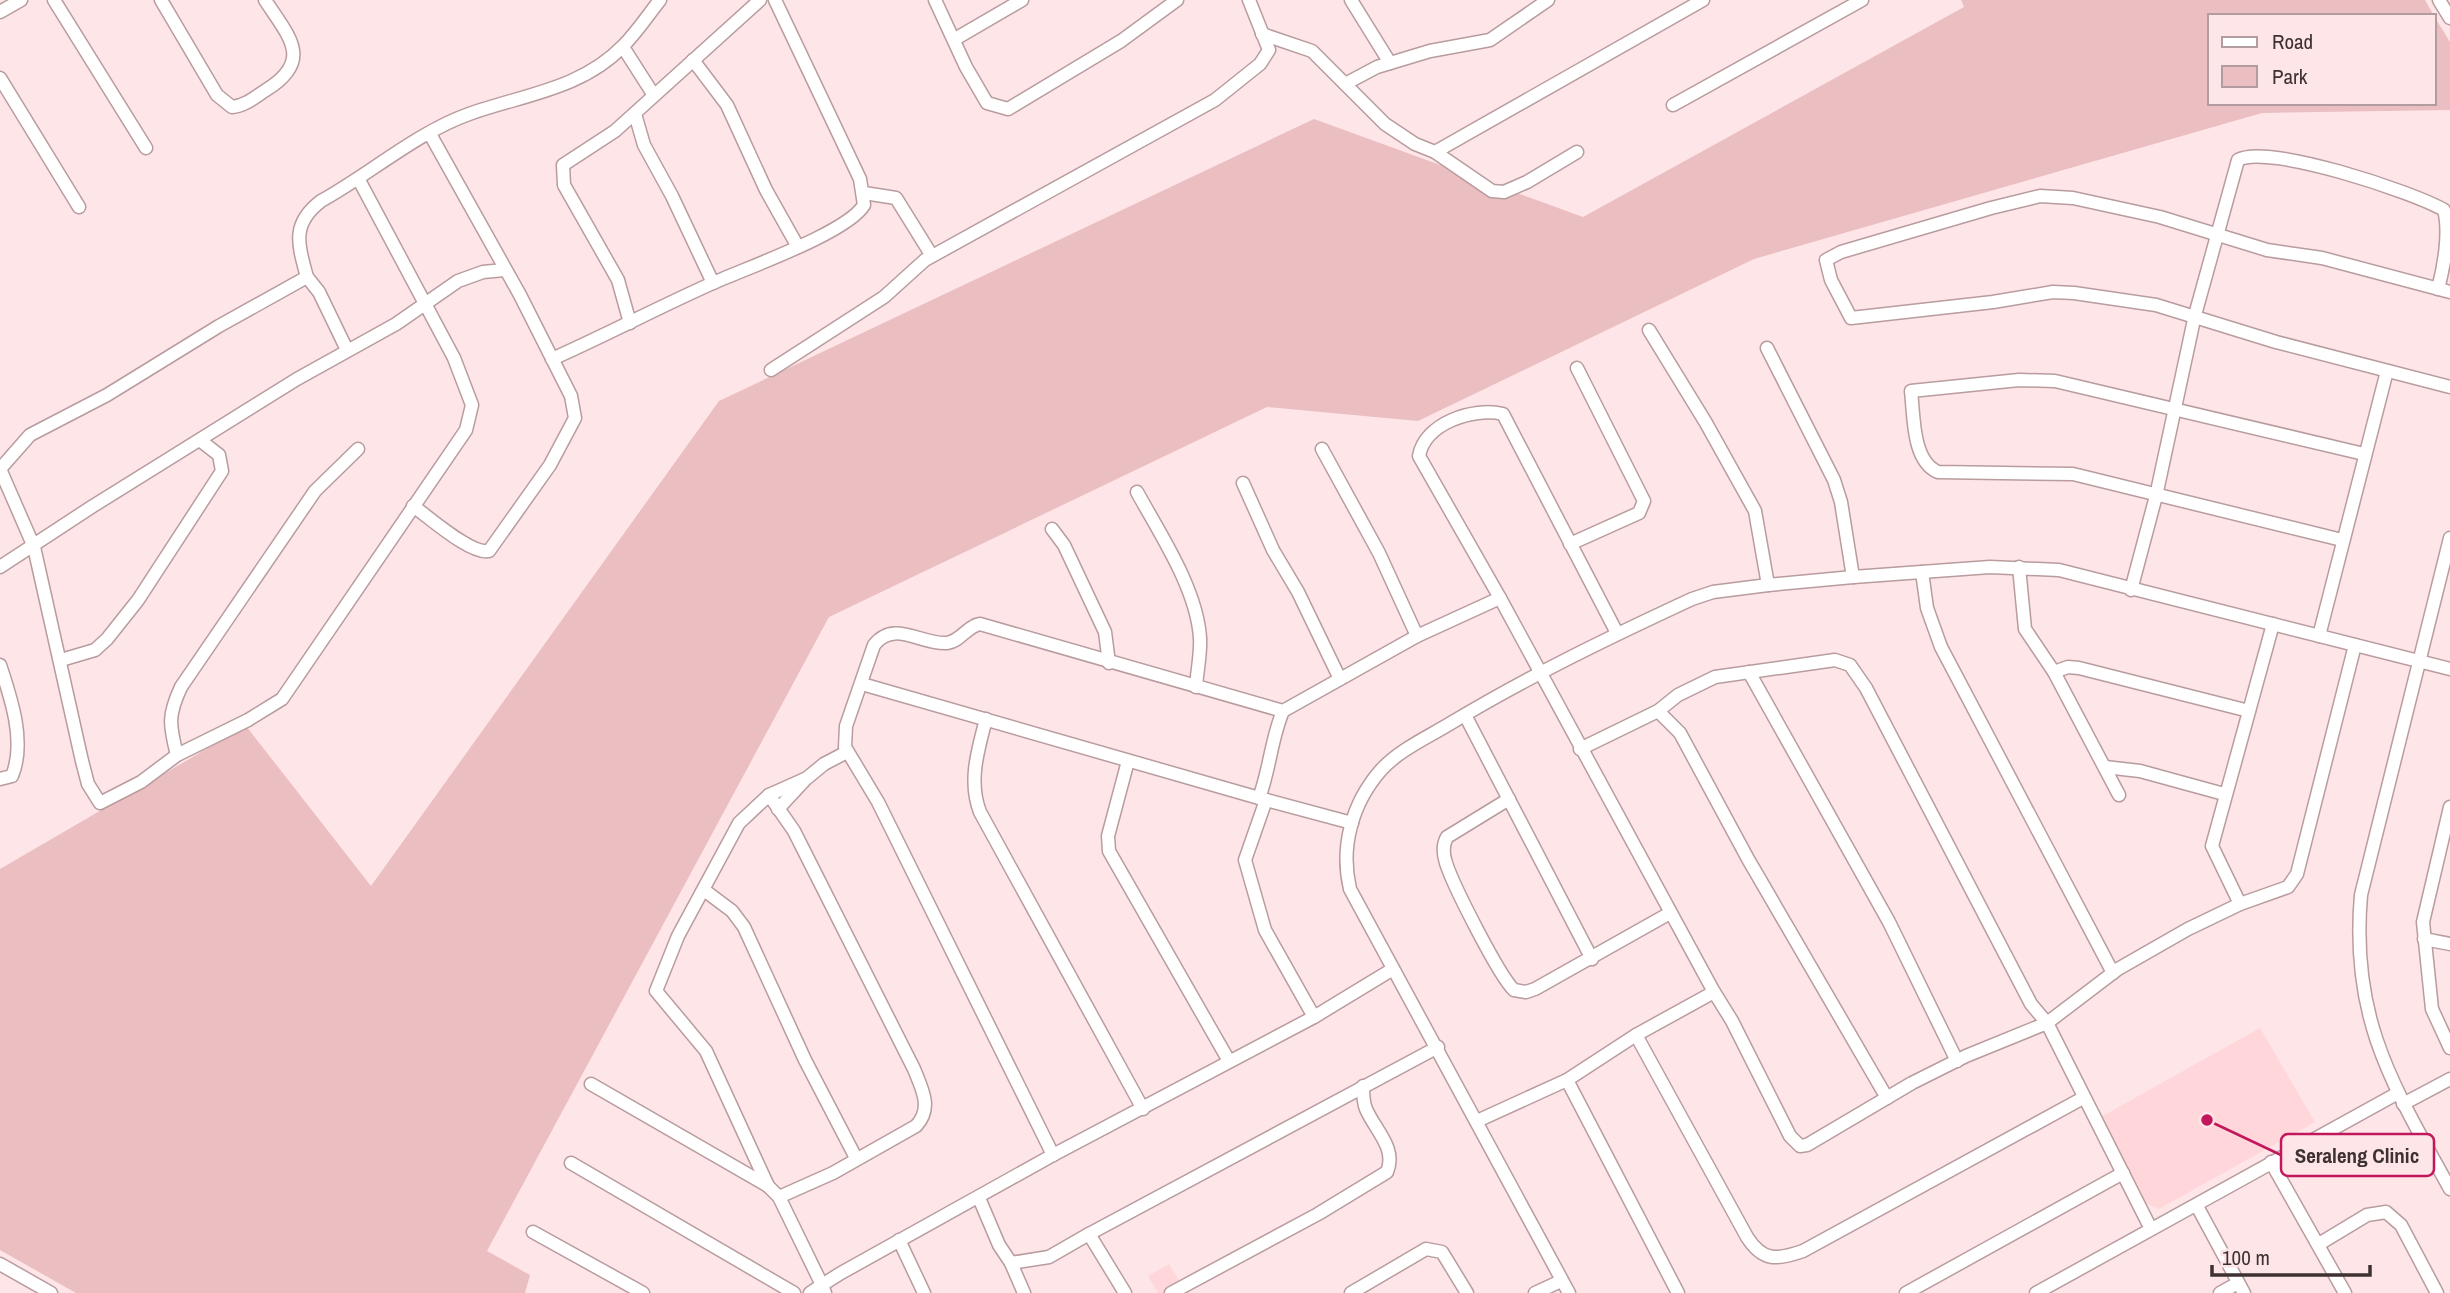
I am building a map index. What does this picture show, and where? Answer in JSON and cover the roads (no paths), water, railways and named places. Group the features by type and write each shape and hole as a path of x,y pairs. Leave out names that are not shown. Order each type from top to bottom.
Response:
{"street":[{"path":"0,12 22,0"},
{"path":"54,0 146,148"},
{"path":"161,0 217,95 232,107 241,106 276,85 288,76 294,65 289,37 265,0"},
{"path":"347,350 319,292 307,277 299,241 301,221 306,213 429,134 468,114 575,81 623,47 660,0"},
{"path":"630,323 618,280 564,185 564,166 635,114 653,94 760,0"},
{"path":"552,359 713,283 798,247 860,212 864,205 864,193 775,0"},
{"path":"935,0 966,67 987,103 1008,109 1121,41 1177,0"},
{"path":"955,39 1022,0"},
{"path":"771,370 884,297 932,256 1215,100 1260,64 1269,50 1249,0"},
{"path":"1350,0 1390,63"},
{"path":"1345,84 1390,63 1430,51 1490,40 1548,0"},
{"path":"1435,152 1703,0"},
{"path":"1673,105 1861,0"},
{"path":"2439,0 2450,18"},
{"path":"1262,34 1312,51 1385,124 1415,144 1435,152 1492,191 1504,192 1527,182 1577,152"},
{"path":"623,47 653,94"},
{"path":"693,60 727,105 766,190 798,247"},
{"path":"0,78 79,207"},
{"path":"635,114 643,145 672,196 713,283"},
{"path":"413,506 470,547 482,552 491,550 572,428 575,418 571,396 552,359 429,134"},
{"path":"2131,590 2156,496 2195,315 2219,233 2238,159 2245,155 2279,155 2382,185 2444,210 2447,218 2444,291 2322,258 2267,250 2219,233 2073,198 2040,197 1950,218 1841,252 1826,260 1831,280 1851,317 1993,302 2053,292 2157,305 2195,315 2276,342 2450,387"},
{"path":"307,277 219,326 107,395 30,435 0,469 34,547 85,772 100,803 141,782 177,755 248,720 292,689 466,430 472,414 472,405 454,358 422,303 359,180"},
{"path":"864,193 896,198 932,256"},
{"path":"0,567 93,506 347,350 396,324 422,303 458,281 483,272 504,270"},
{"path":"1648,330 1755,511 1768,585"},
{"path":"1767,348 1834,480 1841,502 1853,577"},
{"path":"1570,544 1639,513 1644,501 1577,368"},
{"path":"2319,636 2387,371"},
{"path":"2342,540 2073,474 1938,472 1927,468 1921,456 1911,391 2020,380 2055,381 2175,412 2364,454"},
{"path":"1617,633 1503,414 1479,414 1441,425 1427,436 1419,456 1732,1021 1794,1142 1800,1146 1815,1143 1887,1098 1957,1061 2047,1023 2113,973 2188,929 2240,904 2288,887 2297,874 2356,645"},
{"path":"61,660 95,650 107,639 138,600 222,471 219,455 201,440"},
{"path":"177,755 170,718 181,687 315,491 358,449"},
{"path":"1322,449 1380,554 1417,636"},
{"path":"1243,483 1273,550 1298,592 1340,680"},
{"path":"1137,492 1172,555 1198,618 1200,639 1196,687"},
{"path":"1052,529 1064,545 1104,632 1109,663"},
{"path":"2450,538 2361,895 2358,930 2365,1008 2401,1099 2450,1189"},
{"path":"2019,567 2025,629 2053,672 2119,795"},
{"path":"1569,1293 1438,1046 1350,889 1345,859 1352,823 1369,785 1383,768 1538,672 1692,598 1713,592 1853,577 2019,567 2059,570 2450,669"},
{"path":"1922,572 1927,608 1941,646 2113,973"},
{"path":"1314,1017 1265,930 1250,886 1246,850 1263,799 1275,732 1283,711 1417,636 1500,598"},
{"path":"1053,1155 878,802 847,752 846,726 862,684 868,656 880,637 893,632 945,643 959,638 976,624 1283,711"},
{"path":"2240,904 2212,846 2224,794 2273,624"},
{"path":"1580,749 1658,711 1678,695 1715,677 1835,660 1850,665 1866,688 2031,1003 2047,1023 2151,1229"},
{"path":"0,665 15,716 16,759 12,776 0,779"},
{"path":"2053,672 2068,667 2080,668 2249,711"},
{"path":"1749,672 1889,922 1957,1061"},
{"path":"862,684 1352,823"},
{"path":"1658,711 1680,733 1748,859 1887,1098"},
{"path":"1465,715 1592,959"},
{"path":"986,719 974,776 975,798 980,812 1143,1109"},
{"path":"778,809 807,778 824,764 847,752"},
{"path":"1128,761 1108,836 1109,851 1229,1061"},
{"path":"2105,767 2140,771 2224,794"},
{"path":"768,1186 706,1051 656,991 678,936 739,822 769,795 807,778"},
{"path":"769,795 794,831 914,1069 926,1101 923,1119 916,1126 832,1173 779,1197"},
{"path":"1509,799 1447,837 1443,847 1447,866 1510,986 1519,992 1535,989 1670,913"},
{"path":"2450,807 2445,848 2425,905 2424,939 2432,1009 2450,1048"},
{"path":"704,890 732,911 744,927 804,1060 856,1158"},
{"path":"2424,939 2450,944"},
{"path":"810,1293 824,1289 899,1240 1053,1155 1314,1017 1393,969"},
{"path":"1477,1121 1567,1080 1636,1035 1714,992"},
{"path":"1636,1035 1754,1249 1770,1258 1780,1259 1803,1251 2083,1098"},
{"path":"1011,1263 1049,1257 1438,1046"},
{"path":"2043,1291 2271,1162 2401,1099 2450,1079"},
{"path":"1567,1080 1678,1293"},
{"path":"591,1084 768,1186 779,1197 824,1289"},
{"path":"1171,1293 1308,1220 1387,1172 1390,1161 1388,1148 1366,1108 1363,1086"},
{"path":"2271,1162 2345,1293"},
{"path":"571,1163 794,1293"},
{"path":"1906,1293 2123,1173"},
{"path":"979,1198 1024,1293"},
{"path":"2197,1206 2241,1288 2220,1293"},
{"path":"2319,1244 2367,1215 2386,1212 2401,1225 2438,1293"},
{"path":"533,1232 643,1293"},
{"path":"1088,1234 1125,1293"},
{"path":"899,1240 924,1293"},
{"path":"1351,1293 1419,1250 1432,1249 1442,1252 1451,1262 1467,1293"},
{"path":"0,1264 51,1293"},
{"path":"1535,1293 1561,1281"}],"place":[{"name":"Seraleng Clinic","path":"2207,1120"}]}
